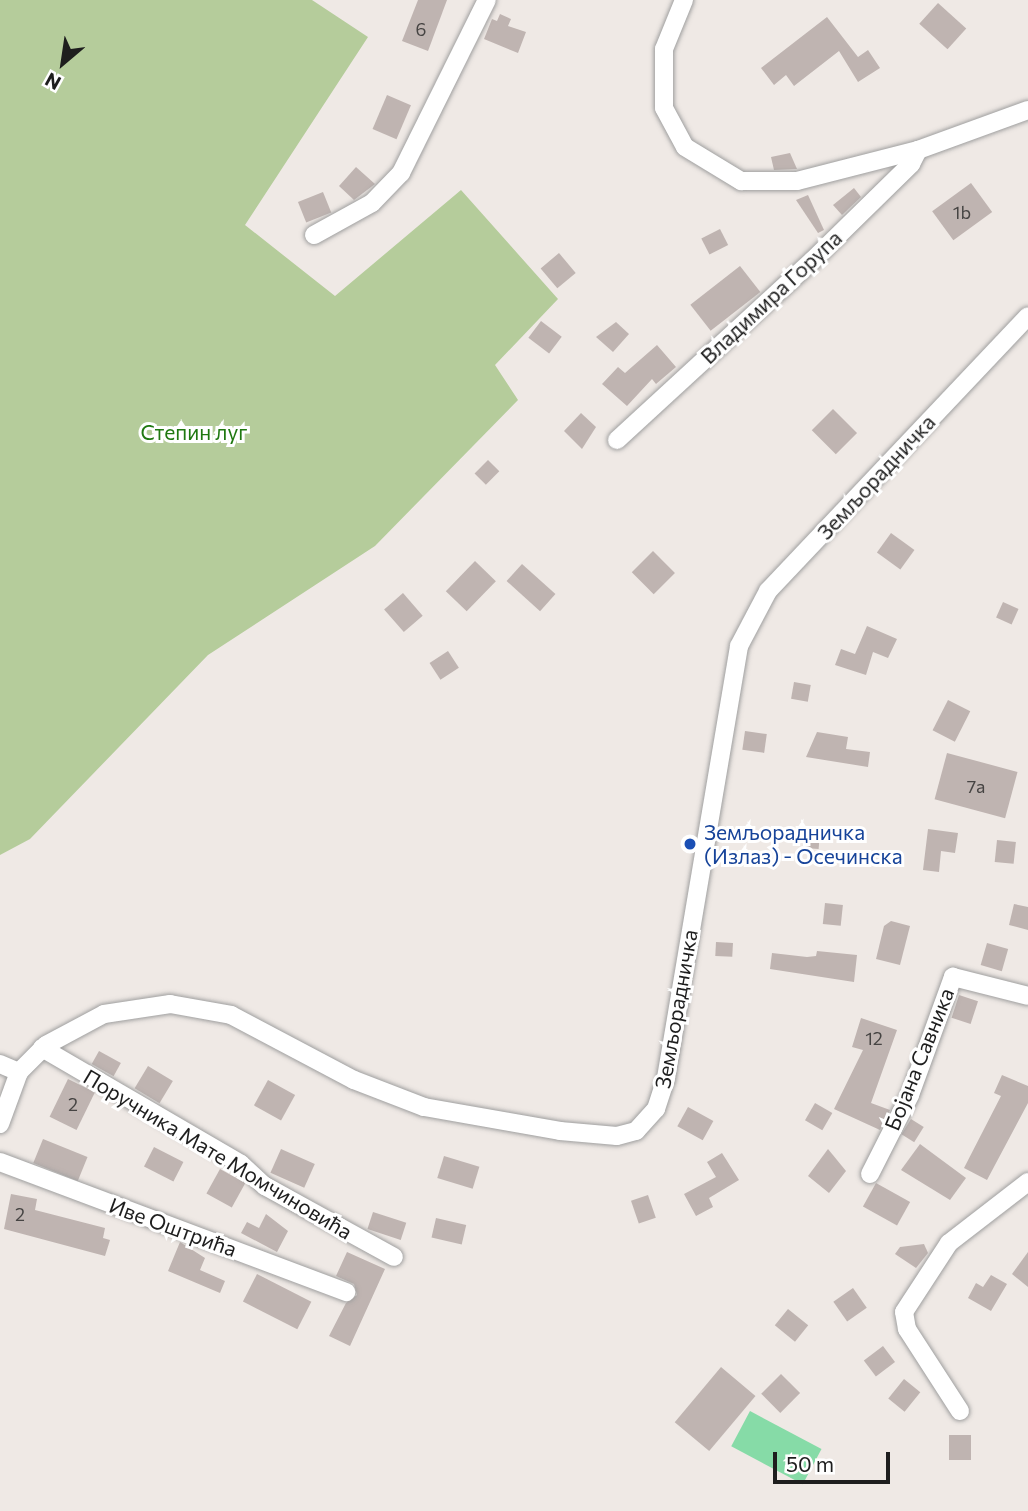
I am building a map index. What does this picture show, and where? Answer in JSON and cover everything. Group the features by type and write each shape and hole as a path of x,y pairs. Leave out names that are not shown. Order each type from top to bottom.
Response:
{"street":[{"path":"314,235 372,202 401,173 487,0"},
{"path":"684,0 664,49 661,97 674,132 710,165 741,181 771,185 918,150 1028,110"},
{"name":"Владимира Горупа","path":"617,440 812,261 911,164 918,150"},
{"name":"Земљорадничка","path":"0,1124 19,1072 43,1048 116,1010 156,1004 200,1006 245,1021 354,1080 424,1107 547,1130 617,1136 635,1131 656,1109 666,1078 739,646 768,592 1028,316"},
{"name":"Бојана Савника","path":"870,1174 910,1095 953,977 972,978 1028,996"},
{"name":"Поручника Мате Момчиновића","path":"43,1048 241,1164 265,1186 394,1257"},
{"path":"0,1064 19,1072"},
{"name":"Иве Оштрића","path":"0,1162 346,1292"},
{"path":"960,1411 907,1329 904,1312 949,1242 1028,1182"}],"green space":[{"name":"Степин луг","path":"0,0 312,0 368,37 245,225 335,296 461,190 558,299 495,365 518,400 375,546 208,655 30,839 0,855"},
{"path":"750,1411 822,1449 803,1484 731,1446"}],"building":[{"path":"418,0 447,0 428,51 402,41"},
{"path":"938,3 966,28 948,49 919,24"},
{"path":"500,14 511,19 508,26 526,32 518,53 484,39 492,19 497,21"},
{"path":"827,17 858,57 868,50 880,68 858,82 839,51 794,86 786,75 774,85 761,68"},
{"path":"387,95 411,105 396,139 373,129"},
{"path":"790,153 797,169 774,170 771,157"},
{"path":"356,167 375,184 354,200 339,186"},
{"path":"971,183 992,212 953,240 932,211"},
{"path":"854,188 861,197 842,215 833,205"},
{"path":"323,192 331,212 306,223 298,202"},
{"path":"808,195 824,230 818,233 796,200"},
{"path":"720,229 728,245 709,255 701,239"},
{"path":"559,253 576,273 557,288 541,268"},
{"path":"740,266 760,292 711,331 690,305"},
{"path":"541,321 562,337 549,353 528,338"},
{"path":"616,322 629,334 613,352 596,337"},
{"path":"657,345 676,367 656,384 652,379 627,406 602,384 618,367 625,373"},
{"path":"833,409 857,433 836,454 812,430"},
{"path":"581,413 596,427 582,449 564,431"},
{"path":"488,460 499,471 486,485 475,473"},
{"path":"891,533 914,550 900,569 877,552"},
{"path":"653,551 675,573 654,594 632,572"},
{"path":"475,561 496,581 467,611 446,591"},
{"path":"522,564 555,594 540,611 507,581"},
{"path":"403,593 423,616 404,632 384,609"},
{"path":"1003,602 1019,609 1012,624 996,618"},
{"path":"867,626 897,639 888,658 873,652 866,675 835,665 841,649 855,654"},
{"path":"448,651 459,668 440,680 430,663"},
{"path":"794,682 811,685 808,702 791,699"},
{"path":"948,700 970,711 955,742 933,730"},
{"path":"745,731 767,734 764,753 742,750"},
{"path":"817,732 848,737 846,749 870,752 868,767 806,757"},
{"path":"947,753 1018,772 1005,818 935,799"},
{"path":"806,829 820,830 819,849 805,848"},
{"path":"928,829 958,833 955,853 941,851 939,872 923,870"},
{"path":"997,840 1016,842 1014,864 995,862"},
{"path":"825,903 843,905 841,926 823,924"},
{"path":"1014,904 1028,907 1028,930 1009,925"},
{"path":"891,921 910,926 900,965 876,959 884,926"},
{"path":"716,942 733,943 732,957 715,956"},
{"path":"987,943 1008,949 1002,971 981,965"},
{"path":"817,951 857,955 854,982 770,969 772,953 807,957 816,956"},
{"path":"959,995 978,1001 971,1024 952,1018"},
{"path":"861,1018 897,1030 871,1103 890,1110 880,1130 834,1109 863,1050 852,1047"},
{"path":"99,1051 121,1063 114,1076 92,1064"},
{"path":"148,1066 173,1081 159,1103 135,1088"},
{"path":"1002,1075 1028,1086 1028,1103 987,1180 964,1168 1001,1096 994,1093"},
{"path":"68,1079 95,1092 77,1130 50,1117"},
{"path":"268,1080 295,1095 281,1120 254,1105"},
{"path":"815,1103 832,1113 822,1130 805,1120"},
{"path":"688,1107 713,1121 703,1140 677,1126"},
{"path":"911,1119 924,1127 914,1142 901,1134"},
{"path":"43,1139 88,1157 78,1181 33,1163"},
{"path":"920,1144 966,1178 950,1200 901,1170"},
{"path":"154,1147 183,1162 173,1182 144,1167"},
{"path":"281,1149 315,1164 304,1188 270,1173"},
{"path":"828,1149 846,1171 829,1193 808,1176"},
{"path":"722,1153 739,1180 709,1198 713,1207 696,1216 684,1194 716,1177 707,1162"},
{"path":"444,1156 479,1167 473,1189 437,1178"},
{"path":"220,1169 245,1183 232,1208 206,1193"},
{"path":"876,1183 910,1202 897,1226 863,1207"},
{"path":"11,1194 37,1199 35,1210 105,1228 103,1238 110,1240 105,1256 4,1229"},
{"path":"648,1195 656,1218 639,1224 631,1201"},
{"path":"373,1212 406,1223 401,1240 367,1229"},
{"path":"266,1214 288,1231 277,1252 241,1233 247,1222 259,1228"},
{"path":"436,1218 466,1225 462,1244 432,1237"},
{"path":"180,1242 205,1258 200,1270 225,1281 220,1293 168,1271"},
{"path":"924,1244 928,1253 916,1268 895,1254 900,1247"},
{"path":"347,1252 385,1269 350,1346 329,1336 346,1303 357,1295 354,1284 336,1276"},
{"path":"1028,1252 1028,1287 1012,1274"},
{"path":"257,1274 311,1302 297,1329 243,1302"},
{"path":"991,1275 1007,1284 991,1311 968,1298 976,1283 983,1287"},
{"path":"853,1288 867,1308 847,1321 833,1302"},
{"path":"788,1309 808,1325 795,1342 775,1325"},
{"path":"883,1346 895,1362 876,1376 864,1360"},
{"path":"721,1367 755,1396 709,1451 675,1422"},
{"path":"781,1374 800,1393 780,1413 761,1394"},
{"path":"904,1379 920,1392 905,1412 888,1398"},
{"path":"949,1435 971,1435 971,1460 949,1460"}],"place":[{"name":"Земљорадничка (Излаз) - Осечинска","path":"690,844"}]}
